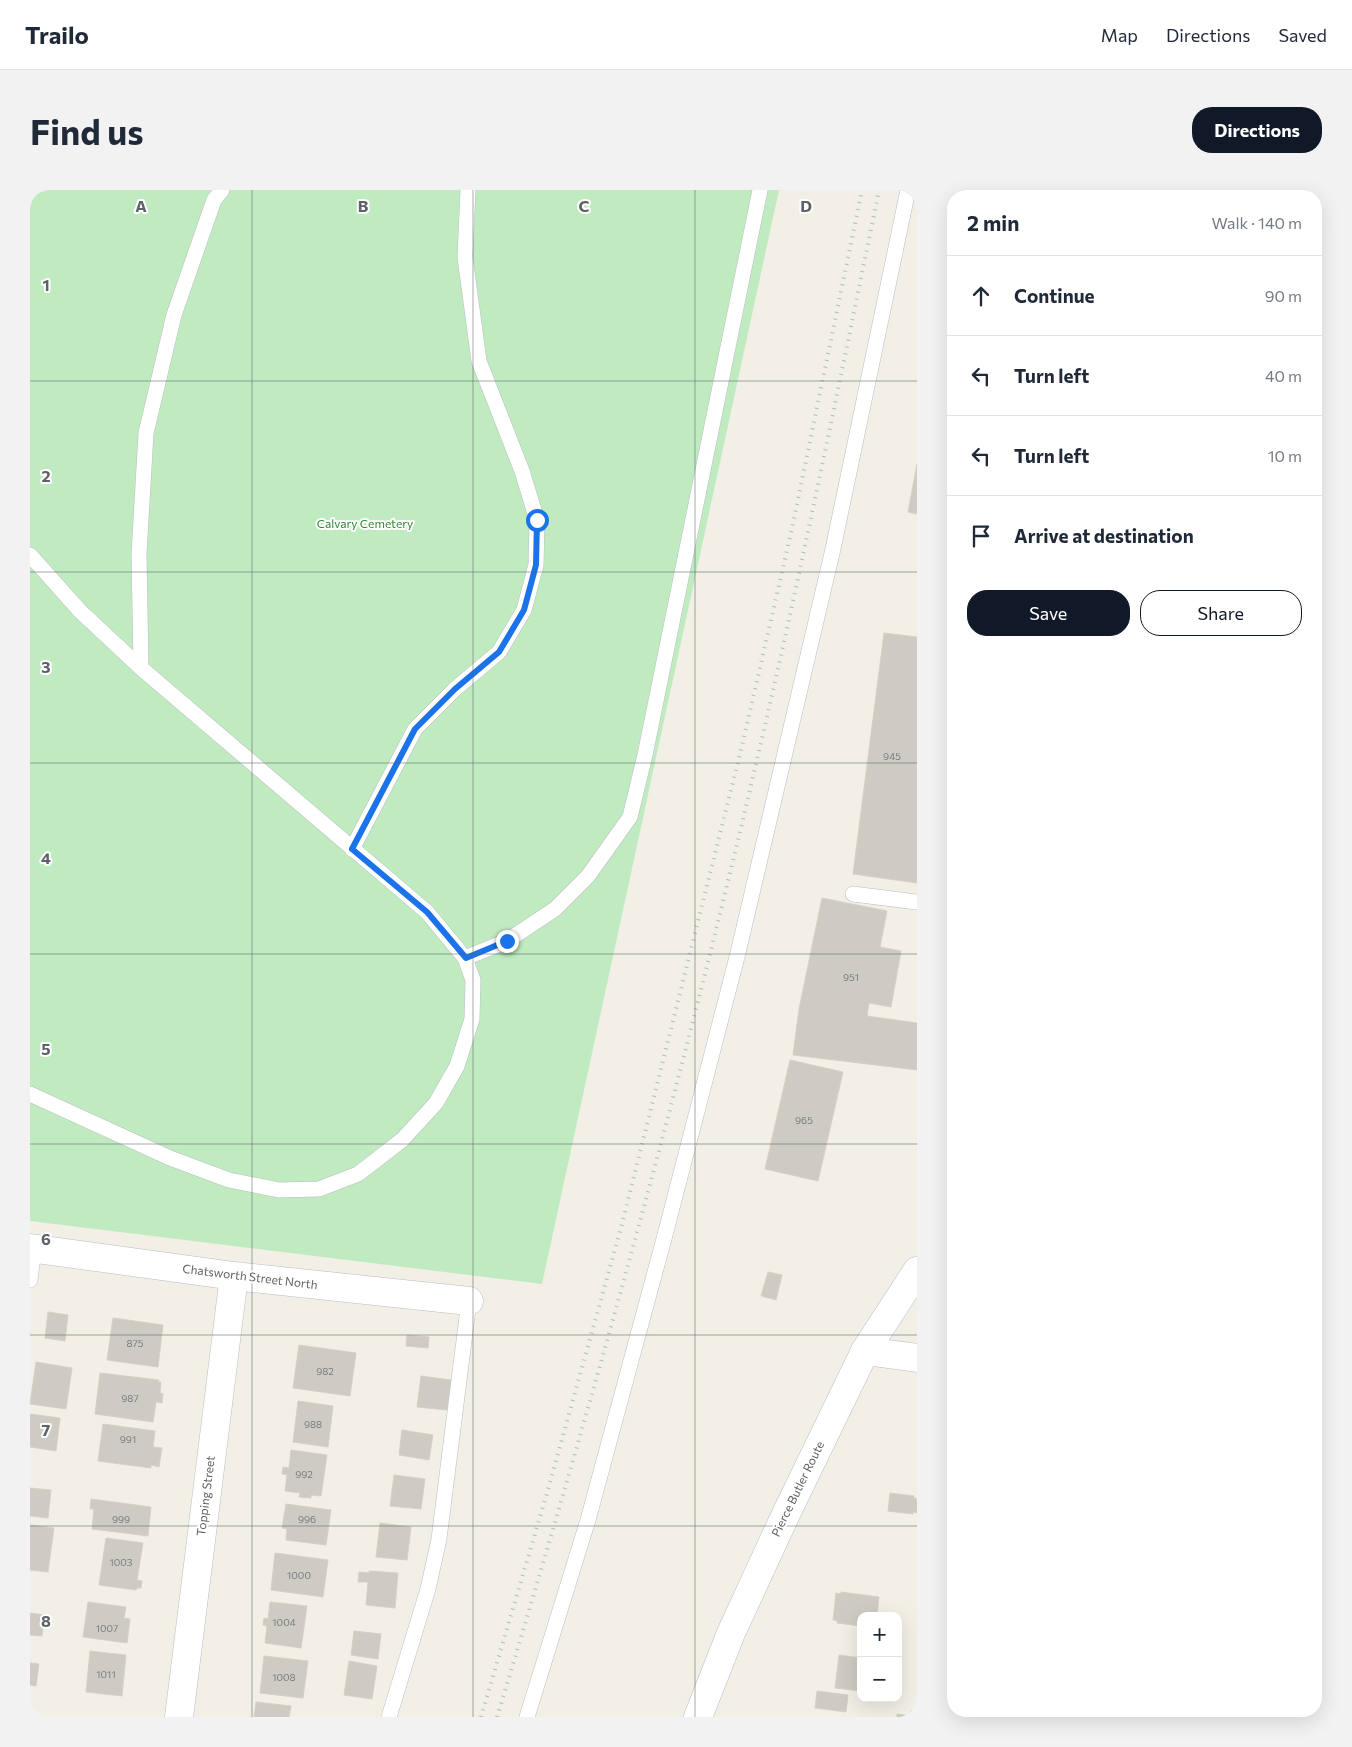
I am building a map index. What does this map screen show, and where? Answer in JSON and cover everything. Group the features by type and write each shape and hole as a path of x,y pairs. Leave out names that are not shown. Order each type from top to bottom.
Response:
{"street":[{"name":"Chatsworth Street North","path":"32,1248 234,1276 470,1301"},
{"name":"Pierce Butler Route","path":"698,1717 731,1633 865,1351 917,1271"},
{"name":"Topping Street","path":"178,1717 234,1276"},
{"path":"865,1351 917,1358"}],"lane":[{"path":"141,668 139,554 146,433 174,315 214,200 222,190"},
{"path":"352,849 415,729 455,689 499,652 524,610 536,565 537,520 522,472 479,361 465,257 468,190"},
{"path":"466,958 507,941 555,909 588,876 630,816 646,754 760,190"},
{"path":"527,1717 588,1520 737,957 833,549 908,190"},
{"path":"30,556 80,611 141,668 427,912 466,958 473,980 472,1019 457,1066 436,1103 402,1140 358,1174 319,1189 279,1190 229,1180 170,1158 30,1094"},
{"path":"853,894 917,902"},
{"path":"30,1280 32,1248"},
{"path":"388,1717 428,1589 439,1539 470,1301"}],"green space":[{"name":"Calvary Cemetery","path":"30,190 779,190 542,1284 30,1221"}],"building":[{"path":"917,464 917,514 908,512"},
{"path":"884,633 917,637 917,883 853,874"},
{"path":"822,898 887,911 880,947 901,951 891,1007 869,1003 867,1016 917,1023 917,1070 793,1055 799,1009"},
{"path":"790,1060 843,1072 818,1181 765,1169"},
{"path":"768,1272 782,1275 776,1300 761,1296"},
{"path":"48,1312 68,1315 65,1341 45,1338"},
{"path":"113,1318 163,1325 158,1367 107,1360"},
{"path":"407,1335 429,1337 428,1348 406,1346"},
{"path":"299,1345 356,1353 350,1396 293,1388"},
{"path":"36,1362 72,1368 66,1409 30,1404"},
{"path":"100,1373 159,1380 158,1382 161,1382 160,1393 163,1394 162,1403 156,1402 153,1422 95,1414"},
{"path":"421,1376 451,1380 447,1410 417,1407"},
{"path":"298,1401 333,1406 328,1447 293,1442"},
{"path":"30,1414 60,1418 56,1451 30,1447"},
{"path":"103,1424 155,1431 153,1447 162,1448 159,1467 151,1465 151,1468 98,1461"},
{"path":"402,1430 433,1435 429,1460 399,1455"},
{"path":"291,1450 327,1455 321,1496 311,1495 311,1498 299,1497 300,1493 285,1491 287,1475 282,1474 283,1467 289,1468"},
{"path":"394,1475 425,1479 421,1509 390,1506"},
{"path":"30,1488 51,1490 48,1518 30,1516"},
{"path":"890,1493 914,1496 917,1499 917,1513 888,1511"},
{"path":"91,1499 151,1507 148,1536 92,1529 94,1509 90,1509"},
{"path":"286,1504 331,1510 326,1545 286,1540 287,1529 282,1528"},
{"path":"380,1523 411,1527 407,1560 376,1557"},
{"path":"30,1525 54,1528 48,1572 30,1570"},
{"path":"106,1538 143,1543 137,1580 142,1581 141,1588 136,1590 99,1585"},
{"path":"275,1553 328,1560 323,1597 271,1590"},
{"path":"369,1571 398,1573 395,1608 366,1605 368,1582 358,1582 359,1572 369,1573"},
{"path":"841,1592 879,1597 877,1612 857,1612 857,1626 837,1623 837,1621 833,1620 836,1593 841,1594"},
{"path":"88,1602 126,1607 124,1618 130,1619 127,1643 83,1637"},
{"path":"270,1602 307,1606 301,1648 265,1643 267,1626 263,1625 264,1618 268,1619"},
{"path":"30,1613 45,1615 42,1636 30,1635"},
{"path":"354,1631 381,1634 378,1659 351,1655"},
{"path":"90,1651 126,1655 122,1696 86,1692"},
{"path":"839,1655 857,1657 857,1691 835,1688"},
{"path":"264,1656 308,1661 303,1698 260,1693"},
{"path":"349,1661 377,1666 372,1699 344,1695"},
{"path":"30,1663 39,1664 36,1686 30,1685"},
{"path":"817,1691 848,1695 846,1712 815,1708"},
{"path":"256,1702 291,1706 289,1717 254,1717"},
{"path":"911,1711 917,1711 917,1717 897,1717 897,1714 910,1716"}],"railway":[{"path":"481,1717 545,1500 621,1228 742,746 791,533 862,190"},
{"path":"497,1717 603,1356 669,1113 731,869 791,608 879,190"}],"route":[{"path":"507,941 466,958 427,912 352,849 415,729 455,689 499,652 524,610 536,565 537,520"}]}
